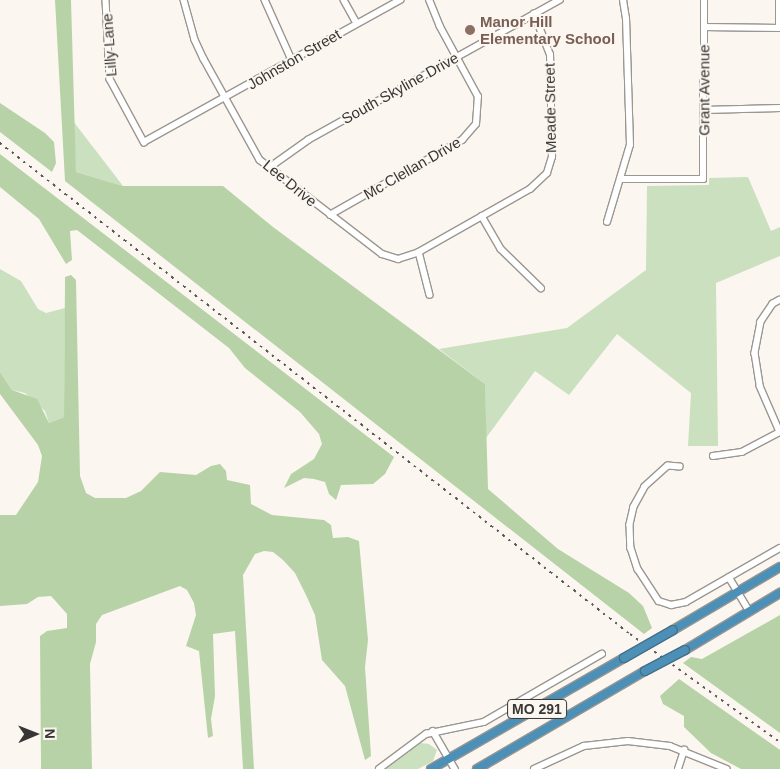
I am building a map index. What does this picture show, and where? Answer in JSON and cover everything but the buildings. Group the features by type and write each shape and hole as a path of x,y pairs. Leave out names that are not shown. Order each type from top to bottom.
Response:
{"highway":[{"name":"MO 291","path":"431,769 450,760 780,568"},
{"name":"MO 291","path":"477,769 780,593"}],"street":[{"name":"Lilly Lane","path":"106,0 110,79 144,142"},
{"name":"Lee Drive","path":"184,0 195,40 256,154 265,166 270,167 272,172 388,257 402,259 419,252"},
{"path":"265,0 292,60"},
{"path":"344,0 357,23"},
{"name":"Johnston Street","path":"144,142 188,120 400,0"},
{"name":"Mc Clellan Drive","path":"330,215 462,140 472,130 478,118 478,97 456,57 429,0"},
{"name":"South Skyline Drive","path":"270,167 308,140 560,0"},
{"path":"607,222 622,179 630,132 626,19 623,0"},
{"name":"Grant Avenue","path":"622,179 703,179 704,0"},
{"path":"704,27 779,28 779,0"},
{"name":"Meade Street","path":"419,252 537,185 550,165 550,55 534,14"},
{"path":"704,110 780,108"},
{"path":"482,216 506,255 541,288"},
{"path":"419,252 430,296"},
{"path":"713,456 742,452 780,432 760,386 756,364 756,343 767,312 780,300"},
{"path":"680,467 668,466 660,472 645,487 634,507 630,540 638,569 659,601 671,605 686,602 780,548"},
{"path":"729,577 749,610"},
{"path":"379,769 433,731 468,726 491,719 602,654"},
{"path":"433,731 455,769"},
{"path":"534,769 563,753 611,742 649,742 684,750 727,769"},
{"path":"678,769 684,750"}],"green space":[{"path":"55,0 71,0 76,172 123,186 223,186 273,227 485,384 488,489 558,549 629,593 643,606 652,628 644,634 65,181"},
{"path":"0,103 45,133 54,142 56,163 52,172 0,132"},
{"path":"73,121 123,186 76,172"},
{"path":"0,154 394,457 385,474 373,484 341,485 336,500 329,494 325,482 314,479 304,478 284,488 291,474 314,459 322,444 319,434 300,412 245,368 229,348 77,230 70,231 72,260 66,264 39,219 0,187"},
{"path":"748,177 771,231 780,227 780,256 716,283 718,446 688,446 691,393 617,334 569,395 535,371 486,438 485,384 439,349 567,328 646,270 647,186 709,185 709,178"},
{"path":"0,269 21,281 38,309 46,313 65,308 64,417 49,423 45,411 25,393 12,390 0,372"},
{"path":"71,275 76,280 80,476 86,493 95,498 126,498 141,491 160,472 196,475 211,466 220,464 226,471 227,480 250,485 251,504 272,515 324,520 331,525 333,538 348,537 359,541 368,640 365,667 371,756 365,760 345,686 322,660 315,615 306,595 295,573 283,560 273,552 264,551 255,554 243,575 254,769 243,769 235,631 213,634 215,696 211,719 213,736 208,738 199,651 186,646 196,615 194,603 187,590 180,586 102,615 96,624 96,642 90,664 92,769 41,769 40,636 47,631 67,628 67,614 51,596 38,597 27,604 0,606 0,515 16,515 38,482 42,456 38,445 0,394 0,372 12,390 37,399 49,423 64,417 65,277"},
{"path":"780,615 780,733 683,663 691,657 702,659"},
{"path":"679,679 780,750 780,769 741,769 711,753 684,727 684,716 663,704 660,696"},
{"path":"421,743 429,744 437,750 433,761 418,769 386,769"}],"railway":[{"path":"0,143 630,634 780,742"}],"place":[{"name":"Manor Hill Elementary School","path":"470,30"}]}
